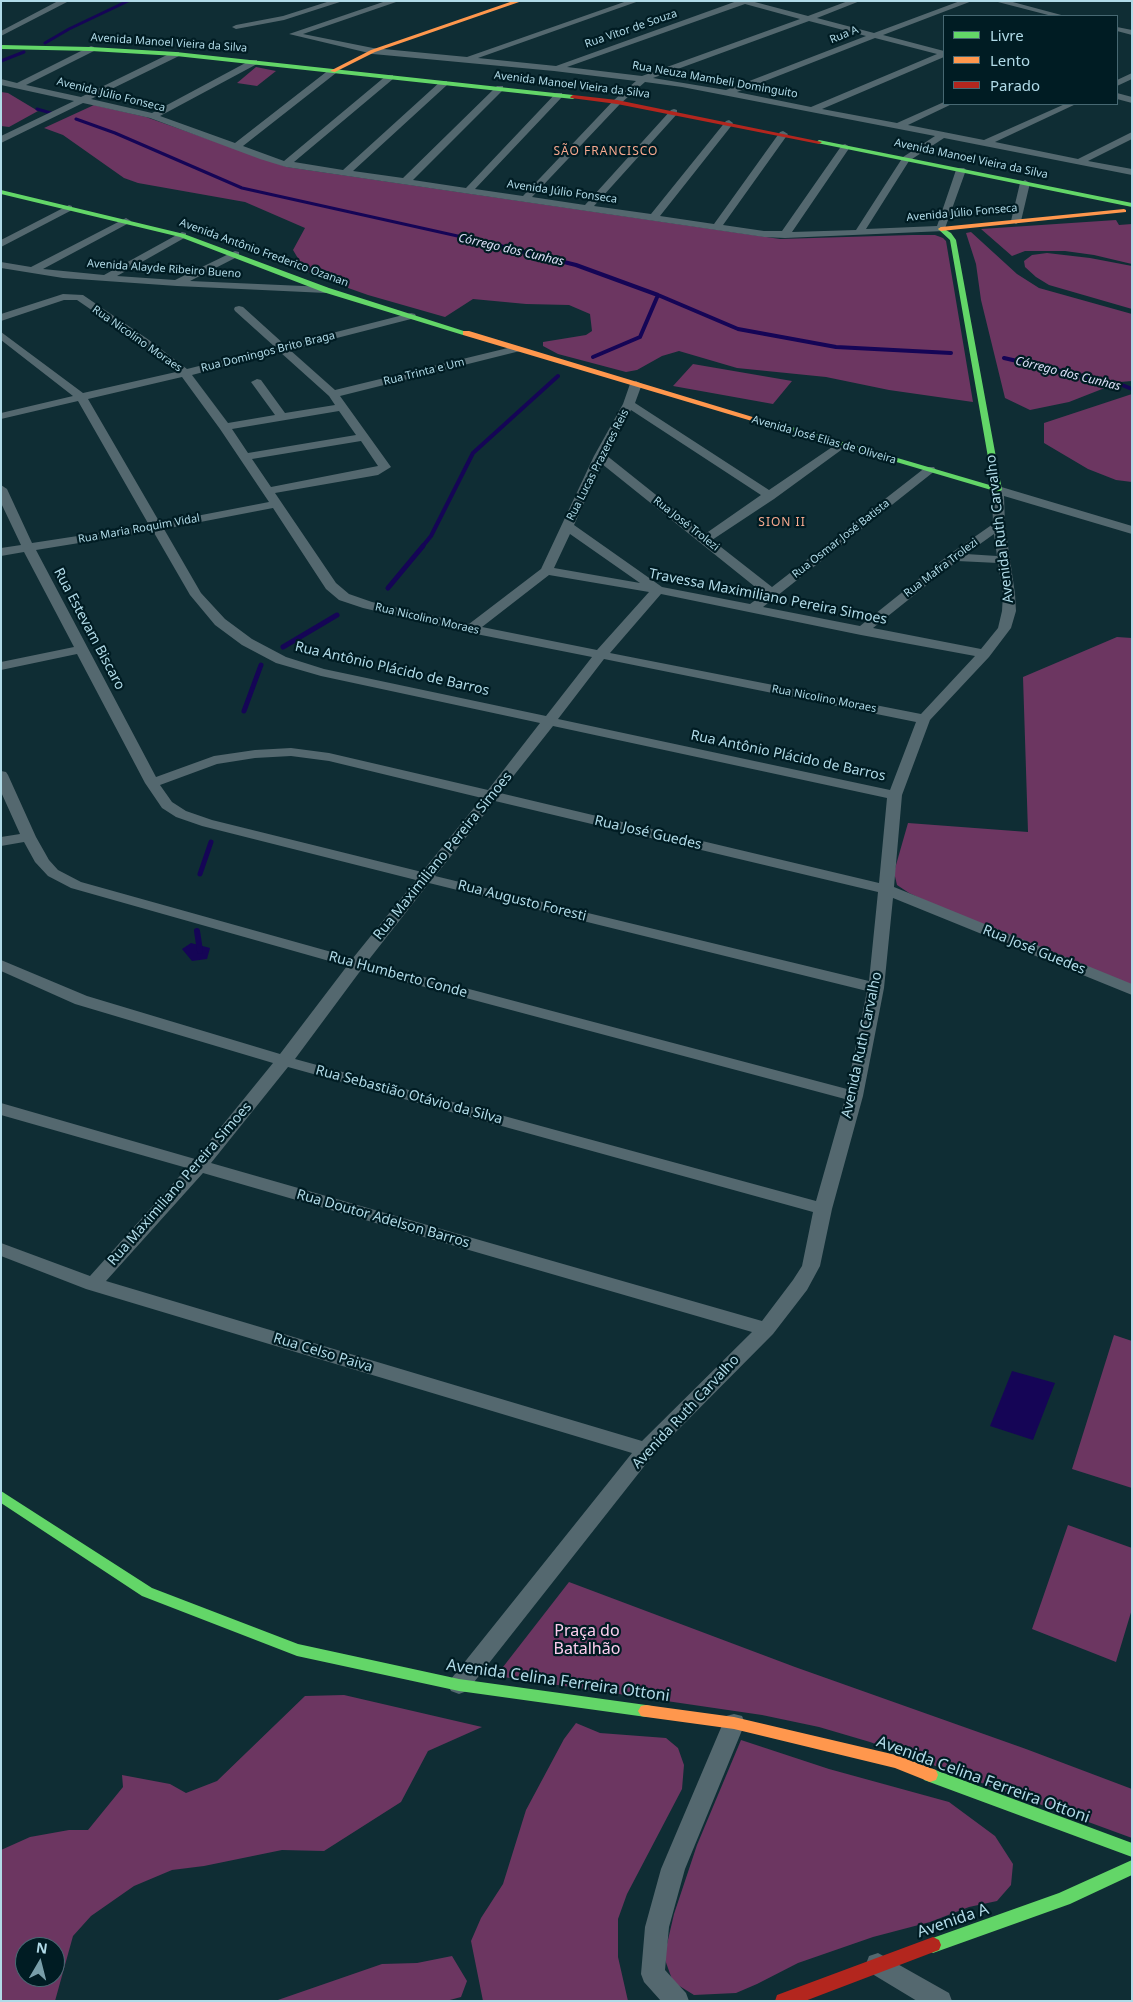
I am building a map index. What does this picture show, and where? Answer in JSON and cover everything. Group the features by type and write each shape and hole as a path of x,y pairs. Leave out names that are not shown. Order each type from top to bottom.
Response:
{"street":[{"path":"44,1 51,10"},
{"path":"1,34 51,10 65,1"},
{"path":"236,26 284,18 339,1"},
{"name":"Rua Neuza Mambeli Dominguito","path":"395,1 294,32 295,35 373,51 645,78 729,92 1132,172"},
{"path":"236,147 333,70 373,51 519,1"},
{"path":"466,59 635,1"},
{"path":"525,199 617,102 645,78 856,1"},
{"name":"Rua A","path":"729,92 968,1"},
{"path":"998,1 1046,15"},
{"path":"742,2 943,53"},
{"name":"Rua Vitor de Souza","path":"554,68 742,2"},
{"path":"1118,29 1132,33"},
{"name":"Avenida Manoel Vieira da Silva","path":"1,47 91,49 176,54 617,102 1132,205"},
{"path":"17,86 91,49"},
{"path":"813,109 943,53"},
{"path":"1,140 176,54"},
{"path":"153,116 254,62"},
{"path":"1118,83 1132,76"},
{"path":"286,164 390,77"},
{"name":"Avenida Júlio Fonseca","path":"1,82 153,116 286,164 407,180 468,191 653,218 785,235 941,229 1132,210"},
{"path":"346,172 444,83"},
{"path":"407,180 500,88"},
{"path":"468,191 559,95"},
{"path":"1118,96 1132,100"},
{"path":"899,126 946,105"},
{"path":"986,143 1070,105"},
{"path":"588,207 674,112"},
{"path":"653,218 729,123"},
{"path":"717,227 783,134"},
{"path":"859,232 906,159 943,135"},
{"path":"1078,162 1132,135"},
{"path":"785,235 845,147"},
{"path":"941,229 961,170"},
{"path":"1016,221 1024,183"},
{"name":"Avenida Antônio Frederico Ozanan","path":"4,195 69,208 182,235 326,290 516,349"},
{"path":"1,244 69,208"},
{"path":"31,271 126,221"},
{"name":"Avenida Ruth Carvalho","path":"459,1685 646,1450 766,1329 800,1286 811,1266 823,1209 854,1096 876,988 895,795 924,719 984,654 1004,628 1009,611 1009,594 999,525 998,490 954,240 941,229"},
{"path":"106,278 182,235"},
{"path":"177,283 235,254"},
{"name":"Avenida Alayde Ribeiro Bueno","path":"1,265 31,271 106,278 326,290"},
{"name":"Rua Nicolino Moraes","path":"1,318 63,297 78,298 145,342 185,373 225,427 331,586 344,597 368,605 471,629 924,719"},
{"path":"359,330 374,319 376,305"},
{"path":"238,309 284,348 333,394 382,460 385,467 378,471 267,490"},
{"name":"Rua Domingos Brito Braga","path":"1,416 185,373 411,316"},
{"name":"Rua Antônio Plácido de Barros","path":"1,335 81,397 196,595 220,622 247,642 281,660 321,672 895,795"},
{"name":"Avenida José Elias de Oliveira","path":"516,349 1132,530"},
{"name":"Rua Trinta e Um","path":"333,394 516,349"},
{"path":"257,382 282,417"},
{"name":"Rua Lucas Prazeres Reis","path":"636,384 629,404 600,456 567,526 658,590"},
{"path":"629,404 770,496"},
{"path":"225,427 342,407"},
{"path":"245,457 365,437"},
{"path":"705,539 842,445"},
{"name":"Rua José Trolezi","path":"600,456 771,593"},
{"name":"Rua Osmar José Batista","path":"752,609 930,470"},
{"name":"Rua Estevam Biscaro","path":"1,489 28,548 152,783"},
{"name":"Rua Maria Roquim Vidal","path":"1,552 157,527 276,504"},
{"name":"Rua Mafra Trolezi","path":"861,631 954,556 999,525"},
{"path":"471,629 546,571 567,526"},
{"path":"954,556 1005,560"},
{"name":"Travessa Maximiliano Pereira Simoes","path":"546,571 658,590 984,654"},
{"name":"Rua Maximiliano Pereira Simoes","path":"93,1284 199,1166 284,1061 357,964 491,796 600,654 658,590"},
{"path":"1,666 81,650"},
{"name":"Rua José Guedes","path":"152,783 214,760 256,754 291,752 329,756 887,890 1132,990"},
{"name":"Rua Humberto Conde","path":"1,775 43,862 53,873 76,885 357,964 854,1096"},
{"name":"Rua Augusto Foresti","path":"152,783 167,805 181,814 207,823 876,988"},
{"path":"1,842 29,836"},
{"name":"Rua Sebastião Otávio da Silva","path":"1,964 81,1000 284,1061 823,1209"},
{"name":"Rua Doutor Adelson Barros","path":"1,1109 766,1329"},
{"name":"Rua Celso Paiva","path":"1,1249 93,1284 646,1450"},
{"name":"Avenida Celina Ferreira Ottoni","path":"1,1496 147,1592 297,1650 459,1685 734,1723 896,1762 1132,1850"},
{"path":"677,2001 653,1974 656,1927 673,1869 734,1723"},
{"name":"Avenida A","path":"783,2001 878,1964 1064,1899 1132,1867"},
{"path":"878,1964 940,2001"}],"green space":[{"path":"256,67 276,71 257,86 237,83"},
{"path":"1,92 8,93 38,111 9,127 1,126"},
{"path":"94,105 146,117 287,167 780,239 935,235 946,241 973,402 889,390 826,377 737,368 679,351 662,356 637,370 626,372 558,354 543,346 543,342 586,335 592,331 590,314 569,305 526,304 473,299 445,317 368,295 317,277 305,270 293,250 305,228 245,202 138,183 124,178 63,135 44,128"},
{"path":"1116,220 1119,225 1132,224 1132,264 1094,255 1065,251 1025,251 1012,256 981,229"},
{"path":"971,232 1017,274 1039,288 1132,314 1132,381 1120,382 1069,402 1030,410 1005,398 981,300 976,264 966,233"},
{"path":"1047,253 1090,258 1132,266 1132,309 1049,285 1036,277 1025,267 1024,261 1032,255"},
{"path":"693,364 792,381 773,404 673,386"},
{"path":"1132,394 1132,482 1116,480 1088,469 1044,443 1044,423"},
{"path":"1117,637 1132,638 1132,985 932,904 897,885 894,872 908,823 1028,832 1023,677"},
{"path":"1114,1335 1132,1341 1132,1488 1072,1469"},
{"path":"1068,1525 1132,1548 1132,1609 1116,1662 1032,1629"},
{"name":"Praça do Batalhão","path":"569,1582 795,1667 1026,1749 1132,1789 1132,1838 870,1742 819,1727 762,1715 496,1676"},
{"path":"344,1695 482,1727 428,1751 401,1802 324,1851 282,1850 204,1866 172,1870 134,1886 91,1916 73,1936 65,1965 65,1937 15,1937 15,1987 59,1987 55,2001 1,2001 1,1850 30,1837 69,1830 88,1830 123,1787 122,1775 170,1784 186,1793 217,1781 305,1696"},
{"path":"576,1723 600,1733 666,1738 678,1748 684,1765 682,1789 627,1894 618,1919 618,1957 628,2001 483,2001 471,1941 481,1918 503,1884 526,1810 564,1739"},
{"path":"741,1740 829,1769 949,1802 995,1836 1013,1864 1011,1885 997,1901 969,1907 930,1922 873,1937 798,1963 736,1993 694,1995 673,1982 664,1957 674,1914 697,1845"},
{"path":"452,1956 467,1981 461,1997 446,2001 275,2001 382,1964 417,1963"}],"shaded area":[{"path":"191,943 210,948 207,959 192,961 182,949"},
{"path":"1012,1371 1055,1383 1033,1440 990,1426"}],"waterway":[{"path":"45,43 69,29 128,1"},
{"path":"1,61 24,52"},
{"name":"Córrego dos Cunhas","path":"37,109 51,113"},
{"name":"Córrego dos Cunhas","path":"76,119 115,133 242,188 489,243"},
{"name":"Córrego dos Cunhas","path":"484,242 576,265 658,295"},
{"path":"593,357 640,337 658,295"},
{"name":"Córrego dos Cunhas","path":"658,295 738,329 836,347 951,353"},
{"name":"Córrego dos Cunhas","path":"1004,358 1122,385 1132,389"},
{"path":"422,547 431,536 473,453 558,376"},
{"path":"388,588 423,546"},
{"path":"283,647 337,615"},
{"path":"244,711 261,665"},
{"path":"200,874 211,842"},
{"path":"197,931 200,951"}],"traffic: fast":[{"path":"1,47 91,49 176,54 573,97"},
{"path":"819,142 1132,205"},
{"path":"1,192 182,235 326,290 466,333"},
{"path":"775,425 998,490 953,240 949,234 941,229"},
{"path":"1,1496 147,1592 297,1650 459,1685 646,1711"},
{"path":"930,1775 1132,1850"},
{"path":"933,1945 1064,1899 1132,1867"}],"traffic: slow":[{"path":"333,71 373,51 519,1"},
{"path":"941,229 1124,211"},
{"path":"466,333 775,425"},
{"path":"646,1711 734,1723 896,1762 930,1775"}],"traffic: jam":[{"path":"573,97 617,102 819,142"},
{"path":"783,2001 933,1945"}],"district":[{"name":"SÃO FRANCISCO","path":"606,152"},
{"name":"SION II","path":"782,523"}]}
